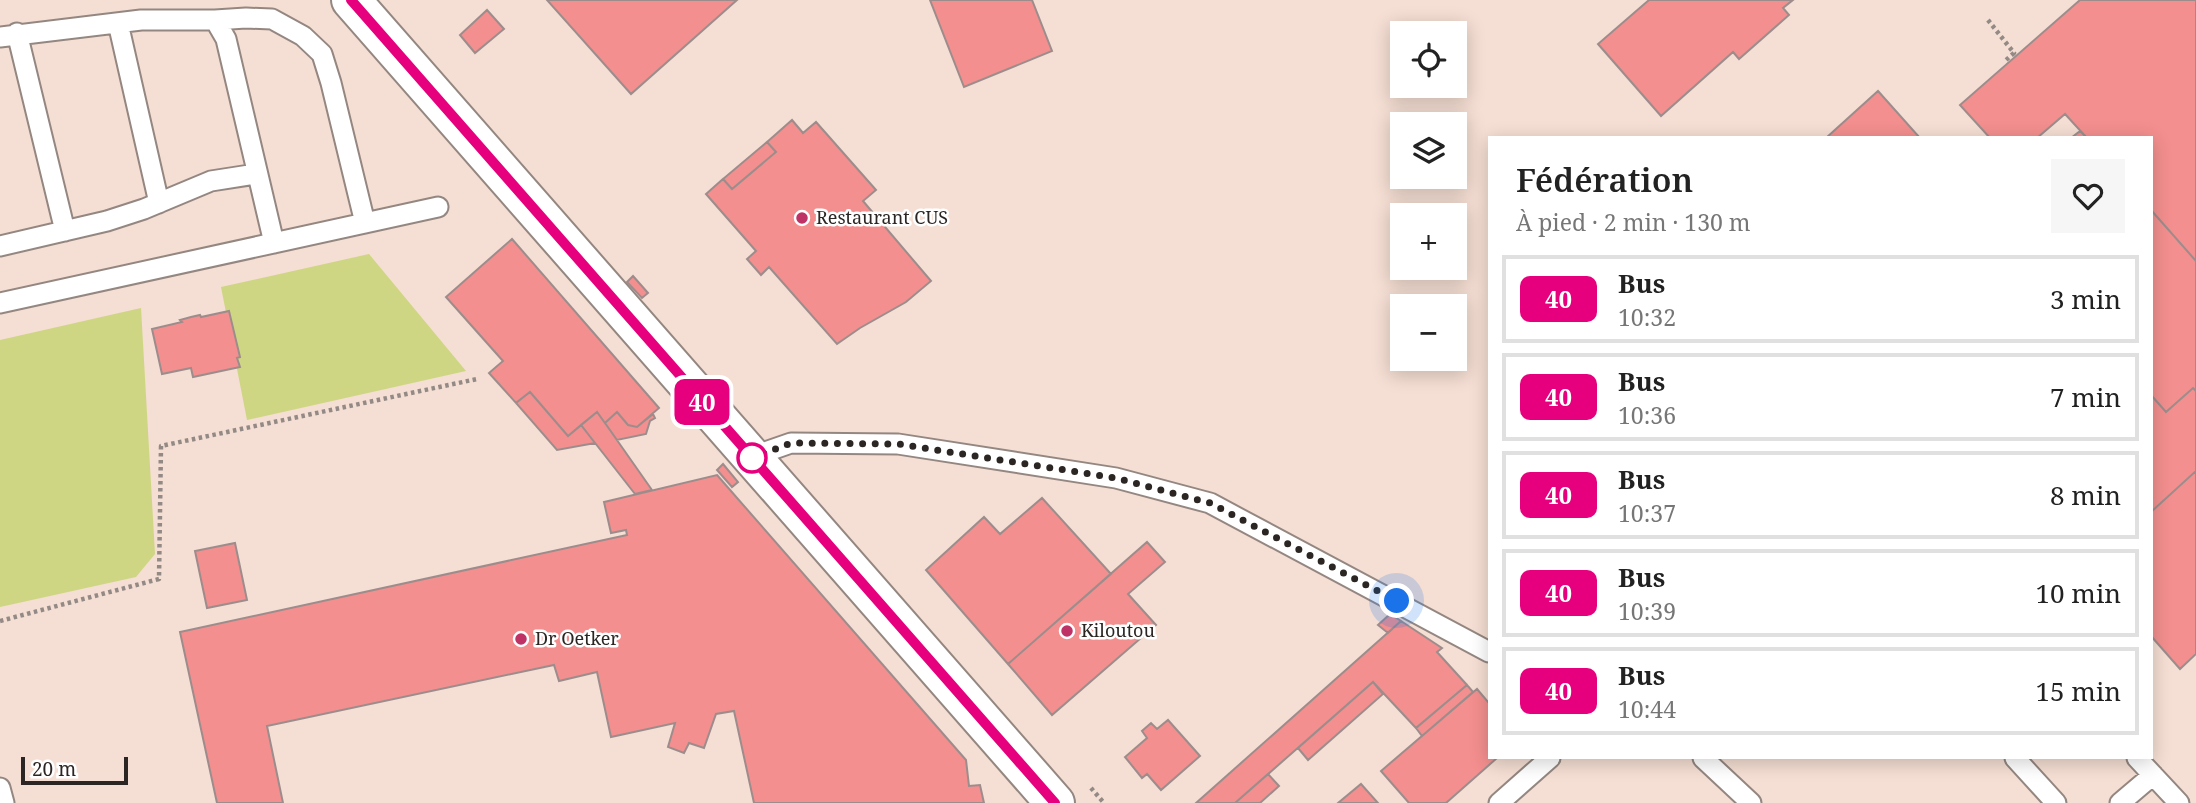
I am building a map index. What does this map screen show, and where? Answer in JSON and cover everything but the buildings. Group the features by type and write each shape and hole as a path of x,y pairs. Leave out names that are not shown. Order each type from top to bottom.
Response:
{"street":[{"path":"351,0 1055,803"}],"lane":[{"path":"65,231 9,35 141,20 272,19 303,36 322,54 365,223"},
{"path":"215,20 226,40 274,243"},
{"path":"118,23 159,203"},
{"path":"0,246 107,221 211,181 256,174"},
{"path":"0,303 438,207"},
{"path":"751,457 791,443 898,444 1116,478 1210,503 1488,651"},
{"path":"1499,803 1549,759"},
{"path":"1704,759 1751,803"},
{"path":"2016,759 2056,803"},
{"path":"2138,759 2179,803"},
{"path":"2120,803 2153,775"},
{"path":"0,788 4,803"}],"path":[{"path":"1988,20 2014,53 2007,62 1999,53"},
{"path":"0,621 159,579 161,446 477,379"}],"shaded area":[{"path":"0,0 2196,0 2196,803 0,803"}],"green space":[{"path":"369,254 466,371 247,420 221,287"},
{"path":"141,308 155,554 136,577 0,607 0,340"}],"bus line":[{"name":"40","path":"351,0 1055,803"}],"place":[{"name":"Restaurant CUS","path":"802,218"},
{"name":"Kiloutou","path":"1067,631"},
{"name":"Dr Oetker","path":"521,639"}],"route":[{"path":"752,458 791,443 898,444 1116,478 1210,503 1397,601"}]}
